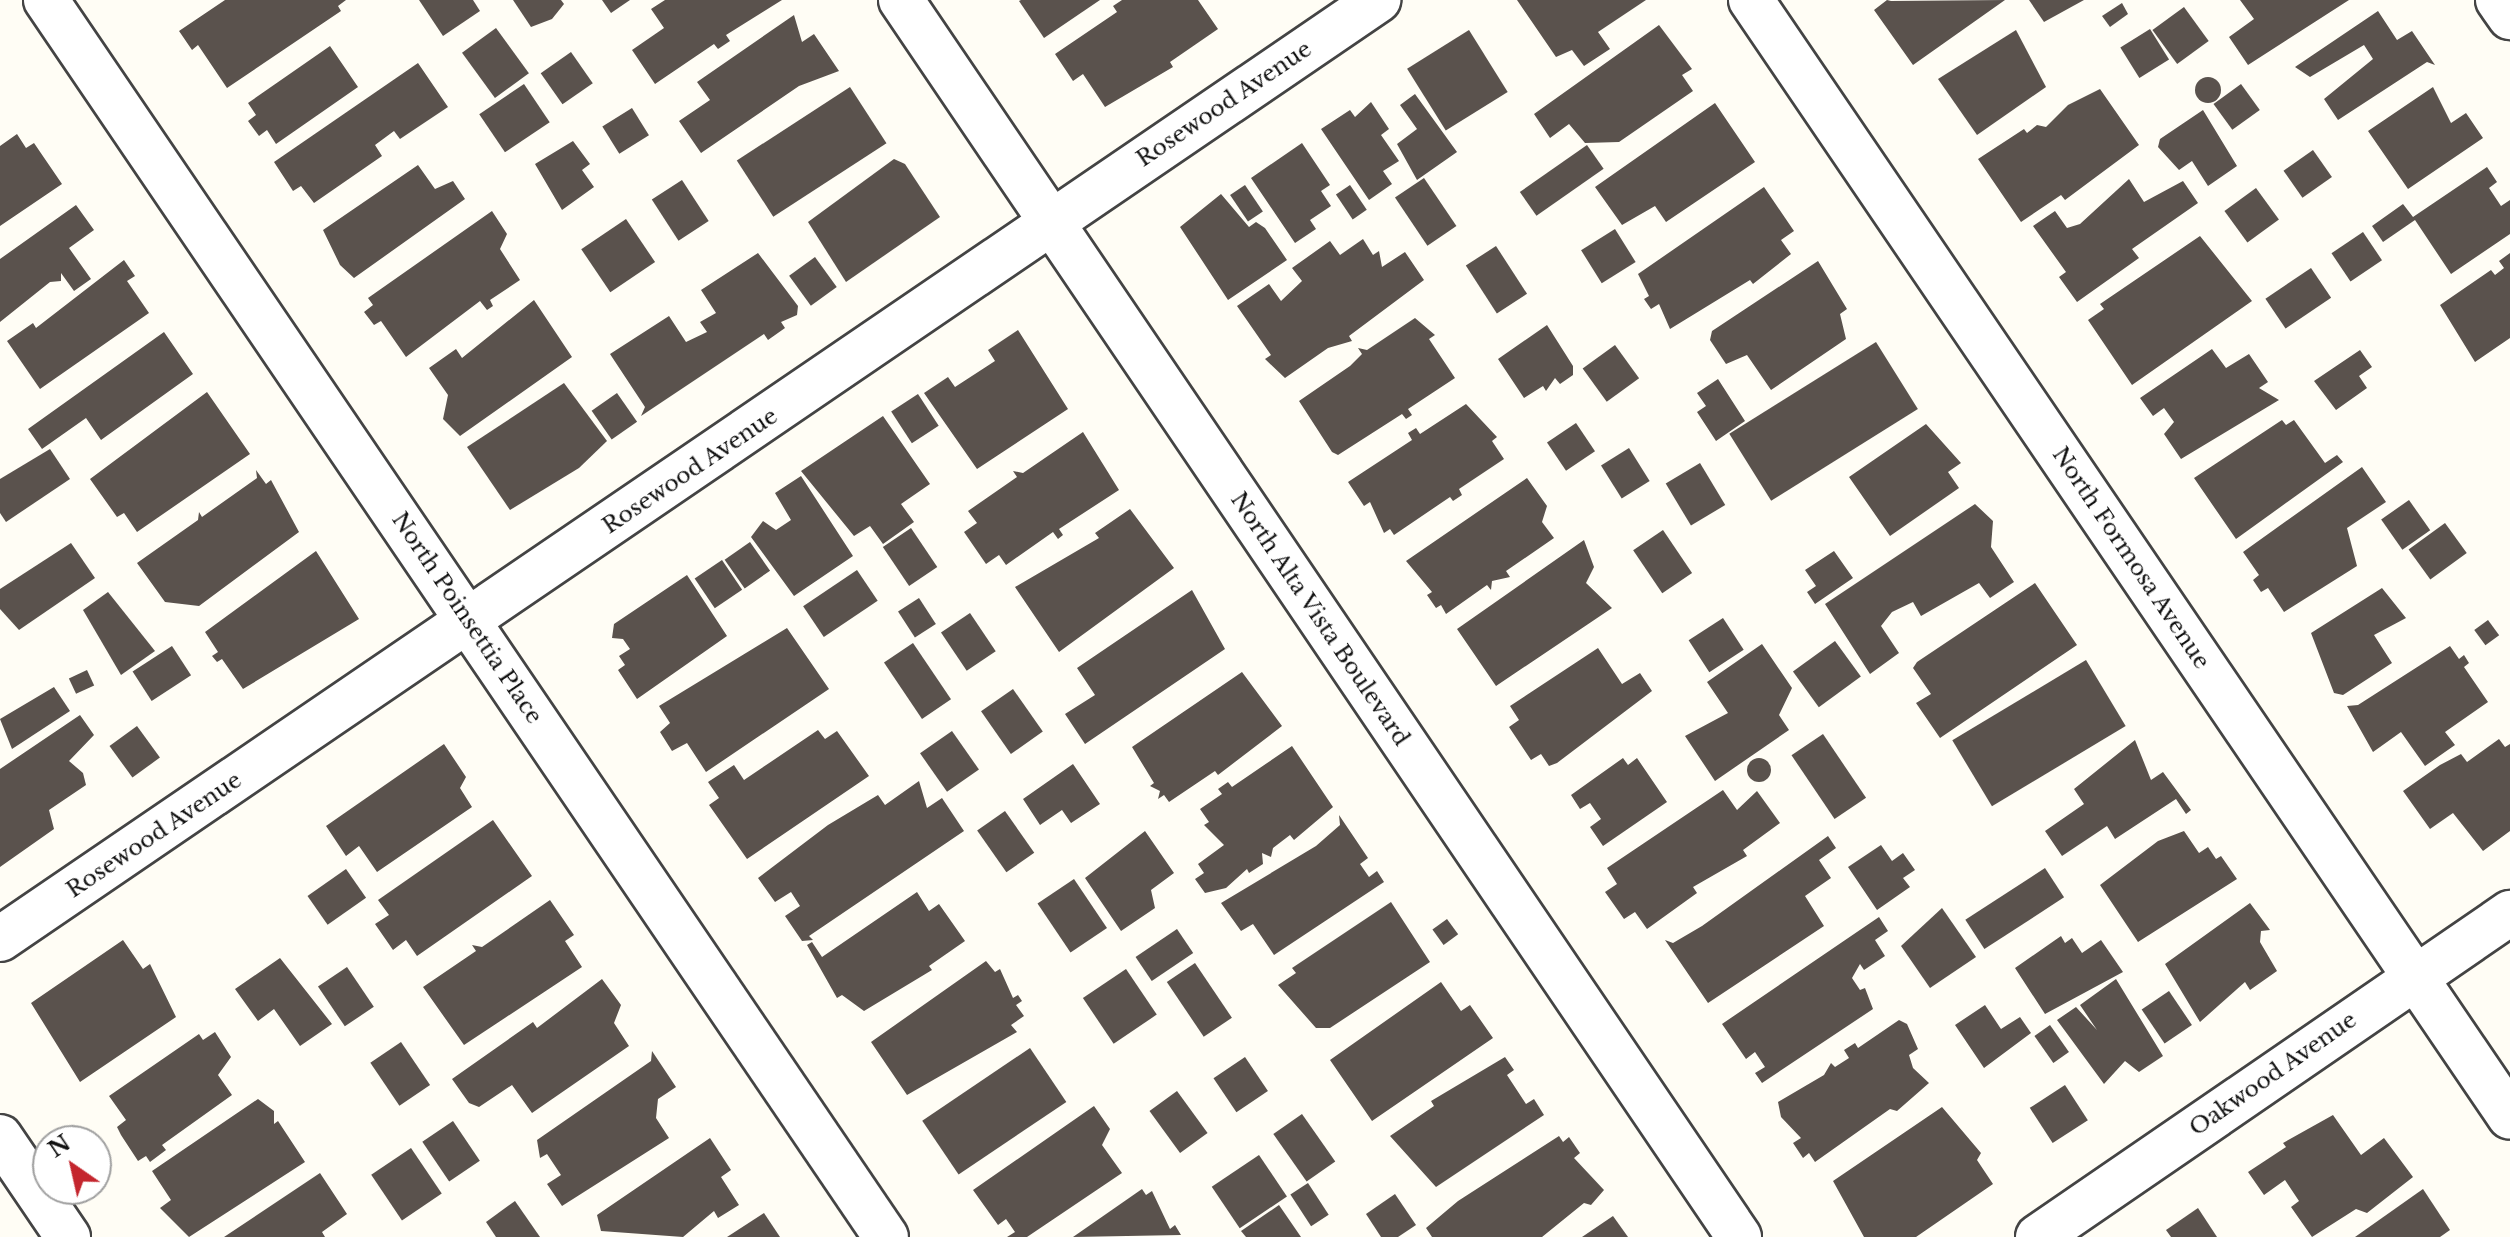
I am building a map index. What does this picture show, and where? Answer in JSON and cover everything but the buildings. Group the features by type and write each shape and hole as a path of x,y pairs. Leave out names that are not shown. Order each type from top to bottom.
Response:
{"street":[{"name":"North Poinsettia Place","path":"46,0 886,1237"},
{"name":"North Alta Vista Boulevard","path":"901,0 1739,1237"},
{"name":"Rosewood Avenue","path":"0,939 470,623 1378,0"},
{"name":"North Formosa Avenue","path":"1751,0 2510,1117"},
{"path":"2498,0 2510,17"},
{"name":"Oakwood Avenue","path":"2038,1237 2510,913"},
{"path":"0,1137 68,1237"}]}
